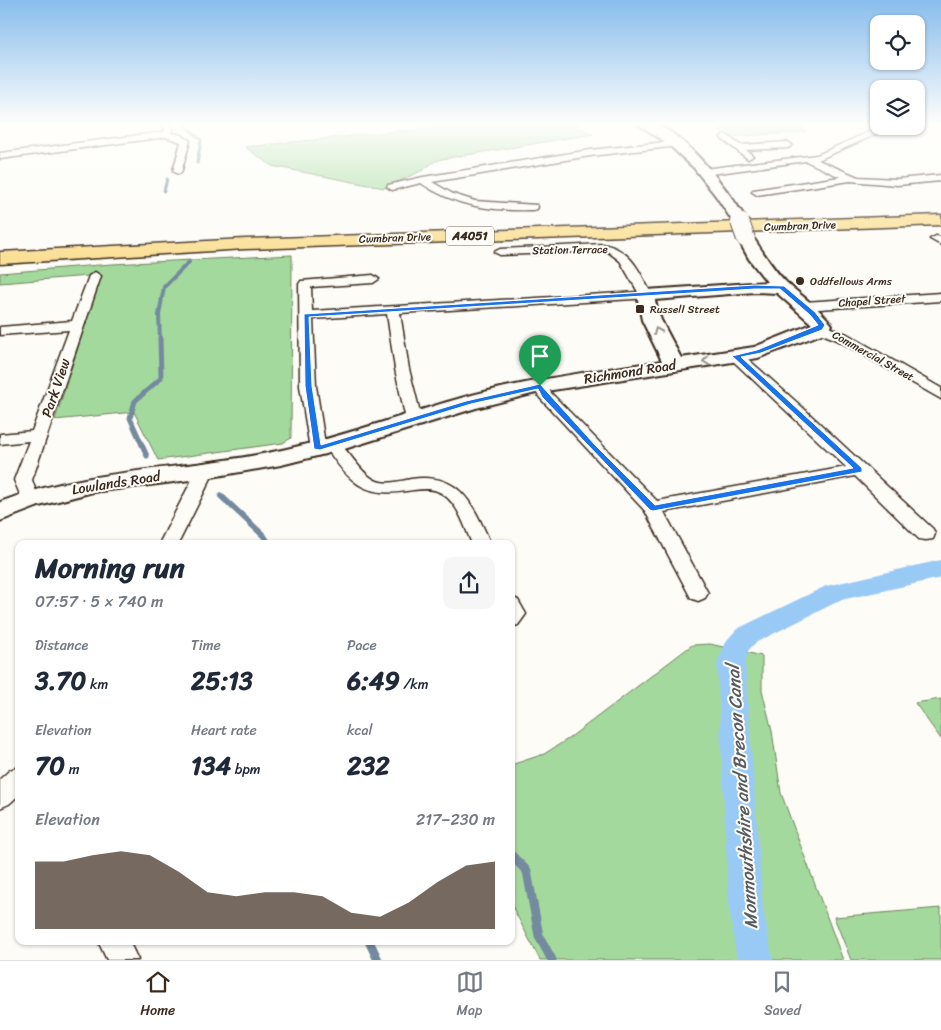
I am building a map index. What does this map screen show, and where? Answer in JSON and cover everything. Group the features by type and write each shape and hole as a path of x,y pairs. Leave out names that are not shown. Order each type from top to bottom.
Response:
{"main road":[{"name":"Cwmbran Drive","path":"0,258 246,244 941,220"}],"street":[{"path":"392,188 423,180 492,169"},
{"name":"Commercial Street","path":"701,169 729,202 740,222 755,259 782,288 820,321 822,325 820,328 842,337 941,394"},
{"path":"704,172 730,169"},
{"path":"830,169 850,178"},
{"path":"757,192 850,178 908,182 941,178"},
{"path":"423,180 444,194 472,205 490,208 533,207"},
{"name":"Station Terrace","path":"500,252 603,247 614,249 621,254 646,295"},
{"name":"Park View","path":"30,500 23,480 95,276"},
{"path":"373,280 306,284 308,386 326,447 339,455 370,486 383,488 431,483 444,487 456,497 467,511 480,540"},
{"path":"306,315 755,287 782,288"},
{"path":"646,295 655,327 674,366"},
{"name":"Chapel Street","path":"804,306 941,296"},
{"path":"393,310 402,369 414,420"},
{"path":"0,331 78,325"},
{"name":"Richmond Road","path":"206,470 281,458 326,447 468,403 540,386 758,352 820,328"},
{"path":"736,356 860,470 926,534"},
{"path":"540,386 545,395 593,448 653,508 698,593"},
{"path":"0,439 39,435"},
{"path":"170,540 206,470"},
{"name":"Lowlands Road","path":"0,512 30,500 93,484 206,470"},
{"path":"653,508 860,470"},
{"path":"0,796 15,782"},
{"path":"115,945 122,960"}],"green space":[{"path":"286,169 425,169 384,188"},
{"path":"292,255 291,438 283,443 158,460 134,412 55,420 101,275 0,283 0,273 112,264"},
{"path":"710,644 762,656 762,690 772,731 781,793 843,960 540,960 515,912 515,764 544,754 568,739 692,645"},
{"path":"941,699 941,739 915,703"},
{"path":"941,908 941,960 851,960 834,917"}],"waterway":[{"path":"164,191 167,179"},
{"path":"160,339 159,315 164,287 189,262"},
{"path":"147,456 130,418 135,401 161,378 160,338"},
{"path":"221,496 266,540"},
{"name":"Monmouthshire and Brecon Canal","path":"755,960 746,908 731,663 736,647 746,636 835,592 941,569"},
{"path":"515,859 527,871 539,936 552,960"},
{"path":"371,945 378,960"}],"place":[{"name":"Oddfellows Arms","path":"800,281"},
{"name":"Russell Street","path":"640,309"}],"route":[{"path":"755,287 782,288 820,321 822,325 820,328 758,352 736,356 860,470 653,508 593,448 545,395 540,386 468,403 318,449 308,386 306,315 755,287"}]}
